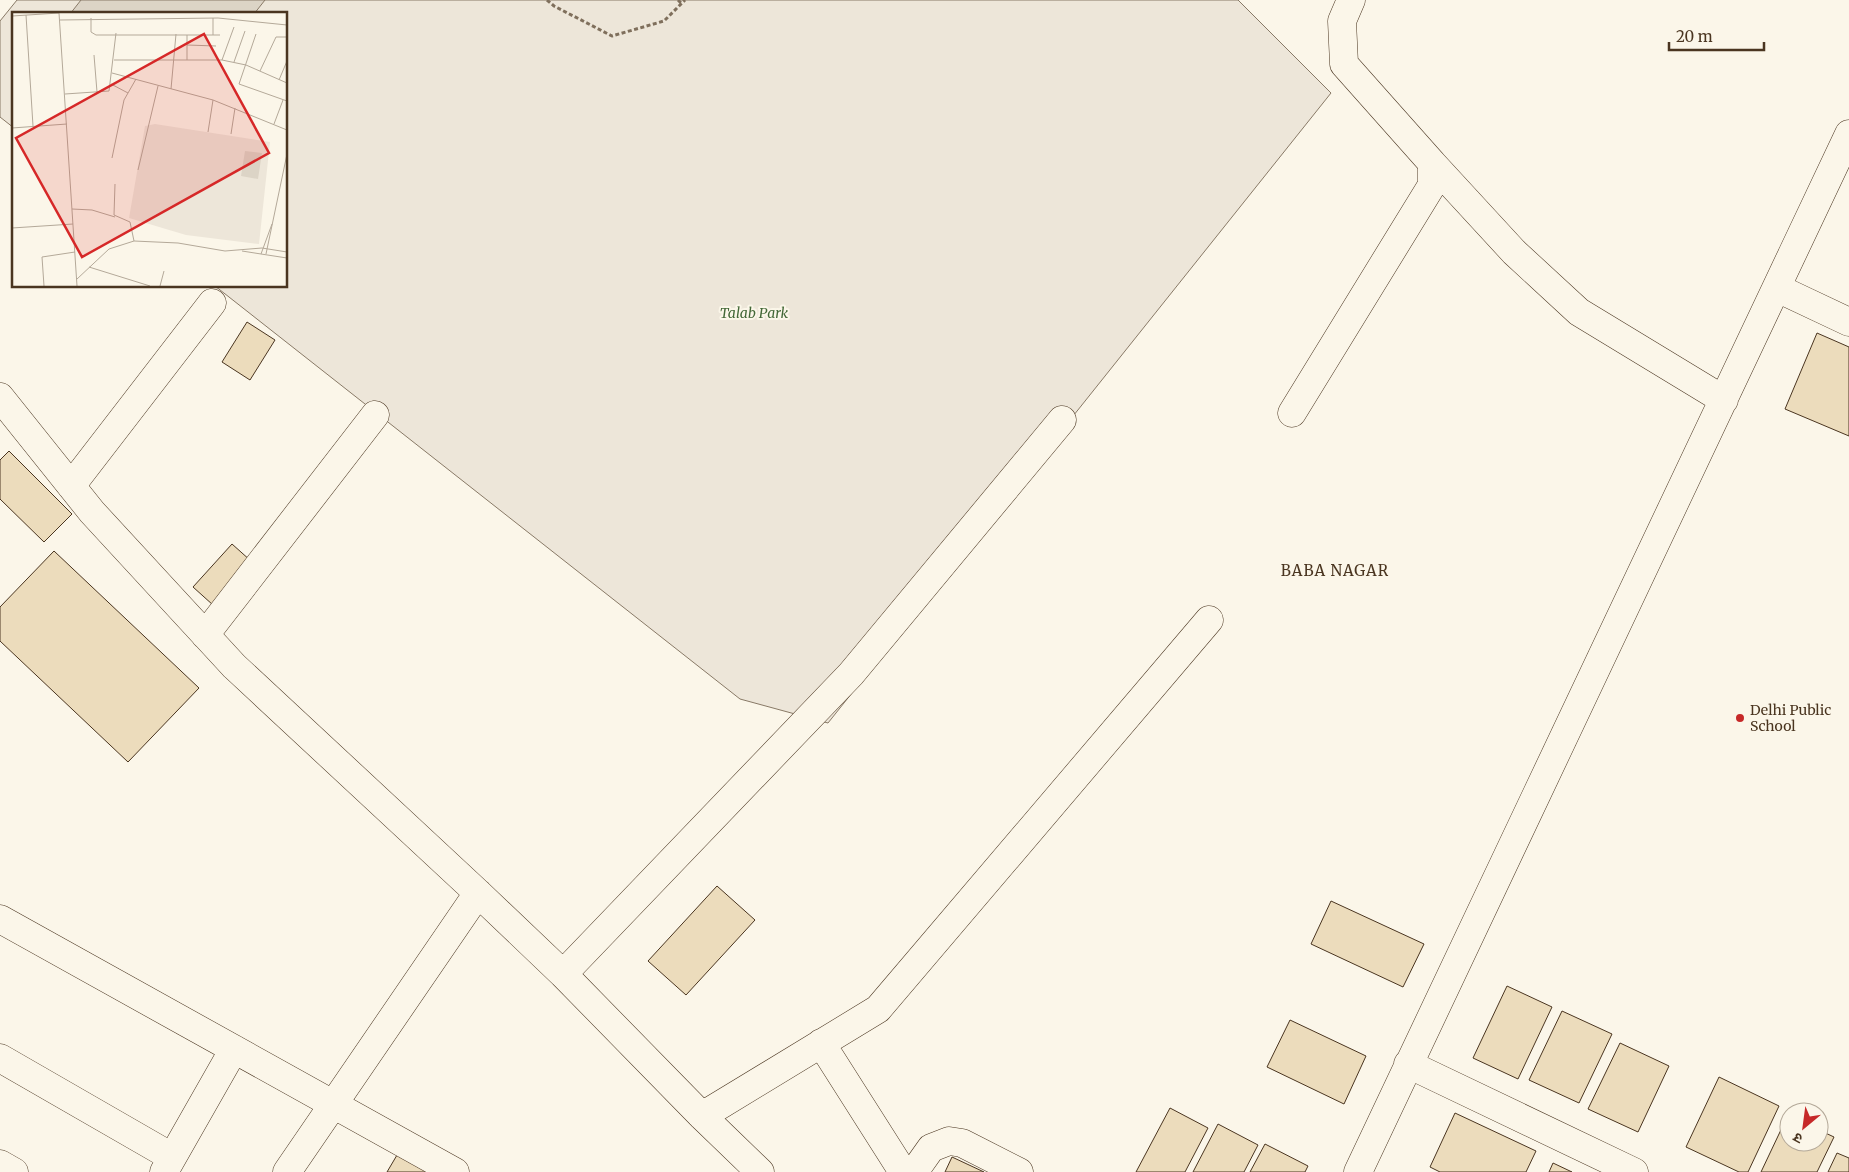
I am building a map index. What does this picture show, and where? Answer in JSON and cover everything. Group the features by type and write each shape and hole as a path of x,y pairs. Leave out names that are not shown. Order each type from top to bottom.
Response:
{"street":[{"path":"1351,0 1342,21 1344,64 1514,252 1579,312 1724,400"},
{"path":"1358,1172 1849,134"},
{"path":"1292,413 1432,185 1432,163"},
{"path":"1777,288 1849,322"},
{"path":"71,486 212,303"},
{"path":"0,397 92,512 234,666 478,893 760,1172"},
{"path":"205,635 375,415"},
{"path":"562,974 851,674 1062,420"},
{"path":"702,1116 878,1009 1209,620"},
{"path":"287,1172 478,893"},
{"path":"0,919 455,1172"},
{"path":"821,1043 903,1172"},
{"path":"0,1058 168,1164 234,1049"},
{"path":"1408,1064 1634,1172"},
{"path":"914,1172 931,1148 949,1141 962,1143 1019,1172"},
{"path":"0,1164 14,1172"}],"path":[{"path":"547,0 554,6 612,36 664,21 685,0"},
{"path":"678,0 682,4"}],"green space":[{"name":"Talab Park","path":"17,0 1238,0 1331,93 828,723 740,699 218,288 288,288 288,12 12,12 12,126 0,117 0,21"}],"shaded area":[{"path":"81,0 265,0 256,12 72,12"}],"building":[{"path":"247,322 275,340 250,380 222,362"},
{"path":"1817,333 1849,347 1849,436 1785,409"},
{"path":"9,451 72,514 44,542 0,499 0,460"},
{"path":"232,544 251,561 213,605 193,587"},
{"path":"54,551 199,688 128,762 0,641 0,607"},
{"path":"717,886 755,920 686,995 648,961"},
{"path":"1331,901 1424,944 1403,987 1311,944"},
{"path":"1507,986 1552,1007 1518,1079 1473,1058"},
{"path":"1562,1011 1612,1034 1579,1103 1529,1080"},
{"path":"1290,1020 1366,1056 1344,1104 1267,1067"},
{"path":"1620,1043 1669,1066 1638,1132 1588,1109"},
{"path":"1719,1077 1779,1106 1748,1172 1739,1172 1686,1147"},
{"path":"1170,1108 1208,1128 1185,1172 1136,1172"},
{"path":"1455,1113 1536,1151 1526,1172 1440,1172 1430,1167"},
{"path":"1218,1124 1258,1145 1244,1172 1193,1172"},
{"path":"1779,1134 1779,1152 1827,1152 1817,1172 1761,1172"},
{"path":"1829,1135 1834,1137 1829,1147"},
{"path":"1265,1144 1308,1166 1305,1172 1250,1172"},
{"path":"400,1150 436,1172 387,1172"},
{"path":"1837,1153 1849,1158 1849,1172 1828,1172"},
{"path":"952,1157 984,1172 945,1172"},
{"path":"1553,1163 1572,1172 1549,1172"}],"place":[{"name":"Delhi Public School","path":"1740,718"}],"district":[{"name":"BABA NAGAR","path":"1335,571"}]}
